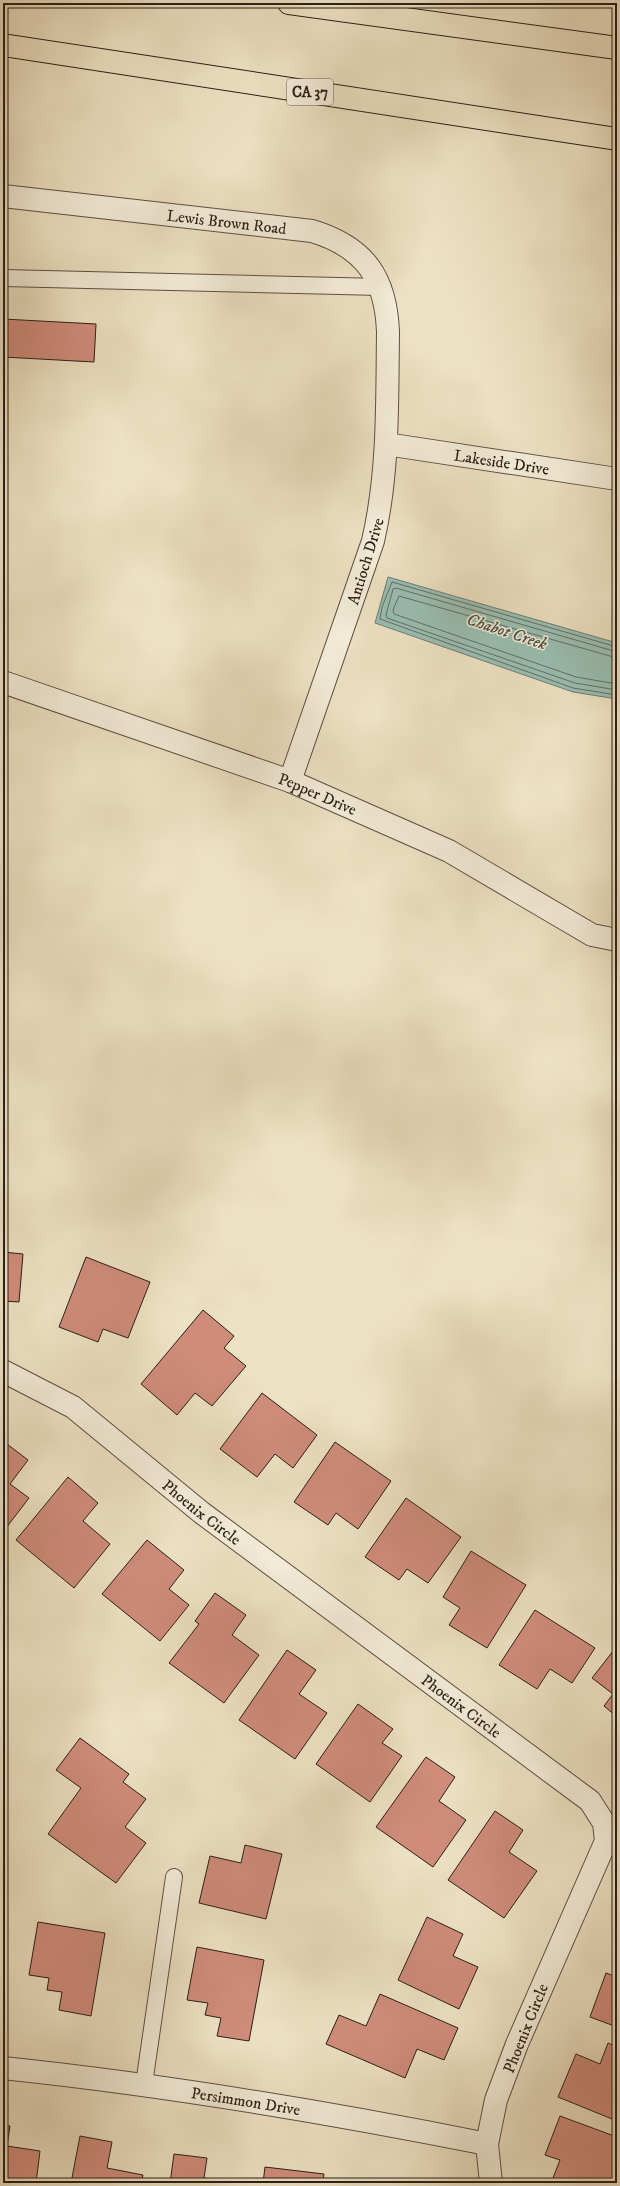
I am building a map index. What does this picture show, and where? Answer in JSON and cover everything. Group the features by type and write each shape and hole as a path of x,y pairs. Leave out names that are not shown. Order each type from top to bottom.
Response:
{"highway":[{"path":"289,3 617,48"},
{"name":"CA 37","path":"3,45 617,139"}],"street":[{"name":"Lewis Brown Road","path":"3,196 312,231 330,236 345,244 361,256 375,273 381,287 387,312 388,332"},
{"name":"Antioch Drive","path":"290,781 374,541 380,511 386,444 388,332"},
{"name":"Lakeside Drive","path":"386,444 617,479"},
{"name":"Pepper Drive","path":"3,682 290,781 449,851 592,935 617,940"},
{"name":"Phoenix Circle","path":"3,1372 73,1407 202,1513 590,1801 604,1823 606,1841 517,2044 496,2100 487,2144 491,2183"},
{"name":"Persimmon Drive","path":"3,2068 144,2084 487,2144"}],"lane":[{"path":"3,278 381,287"},
{"path":"144,2084 174,1877"}],"water":[{"name":"Chabot Creek","path":"388,577 617,643 617,699 573,692 375,623"}],"building":[{"path":"3,319 96,324 94,362 3,357"},
{"path":"3,1252 23,1254 19,1302 3,1301"},
{"path":"86,1257 150,1282 128,1338 103,1329 98,1342 59,1327"},
{"path":"203,1310 234,1336 224,1348 246,1366 212,1406 195,1393 177,1415 141,1384"},
{"path":"262,1393 317,1435 293,1468 275,1454 257,1477 220,1449"},
{"path":"3,1441 28,1460 10,1484 29,1498 6,1528 3,1526"},
{"path":"335,1442 391,1481 358,1529 336,1513 328,1525 294,1502"},
{"path":"68,1477 98,1503 83,1521 110,1544 74,1588 16,1540"},
{"path":"406,1498 461,1537 428,1583 407,1569 399,1580 365,1557"},
{"path":"147,1540 184,1570 169,1589 189,1605 160,1641 102,1594"},
{"path":"471,1551 526,1585 487,1648 449,1625 460,1608 443,1597"},
{"path":"215,1593 246,1615 232,1635 259,1655 224,1703 169,1663 199,1624 195,1621"},
{"path":"535,1610 595,1648 572,1683 550,1669 537,1689 499,1665"},
{"path":"617,1646 617,1717 604,1706 613,1694 592,1678"},
{"path":"287,1650 316,1670 299,1694 327,1713 295,1759 239,1720"},
{"path":"358,1704 393,1729 382,1743 402,1756 370,1802 316,1764"},
{"path":"80,1738 129,1774 123,1782 146,1799 125,1827 146,1843 116,1883 48,1834 81,1788 56,1770"},
{"path":"426,1757 455,1777 439,1801 466,1820 433,1867 376,1827"},
{"path":"495,1811 523,1830 509,1852 537,1871 504,1918 448,1880"},
{"path":"245,1845 282,1854 266,1919 199,1903 210,1856 241,1863"},
{"path":"427,1917 463,1934 453,1956 478,1967 459,2009 398,1980"},
{"path":"38,1922 105,1933 91,2016 59,2010 62,1992 47,1990 49,1978 29,1975"},
{"path":"197,1947 264,1960 249,2041 217,2036 221,2018 205,2015 208,2003 187,2000"},
{"path":"606,1973 617,1977 617,2027 590,2017"},
{"path":"380,1994 458,2028 444,2060 417,2049 405,2078 326,2044 339,2015 366,2026"},
{"path":"608,2043 617,2047 617,2121 558,2097 576,2054 600,2064"},
{"path":"560,2116 617,2137 617,2167 611,2183 551,2183 560,2160 545,2155"},
{"path":"3,2125 10,2126 7,2146 40,2151 36,2183 3,2183"},
{"path":"80,2136 112,2142 107,2168 143,2175 141,2183 71,2183"},
{"path":"174,2154 207,2158 204,2178 219,2180 219,2183 170,2183"},
{"path":"265,2167 324,2174 323,2183 263,2183"}]}
